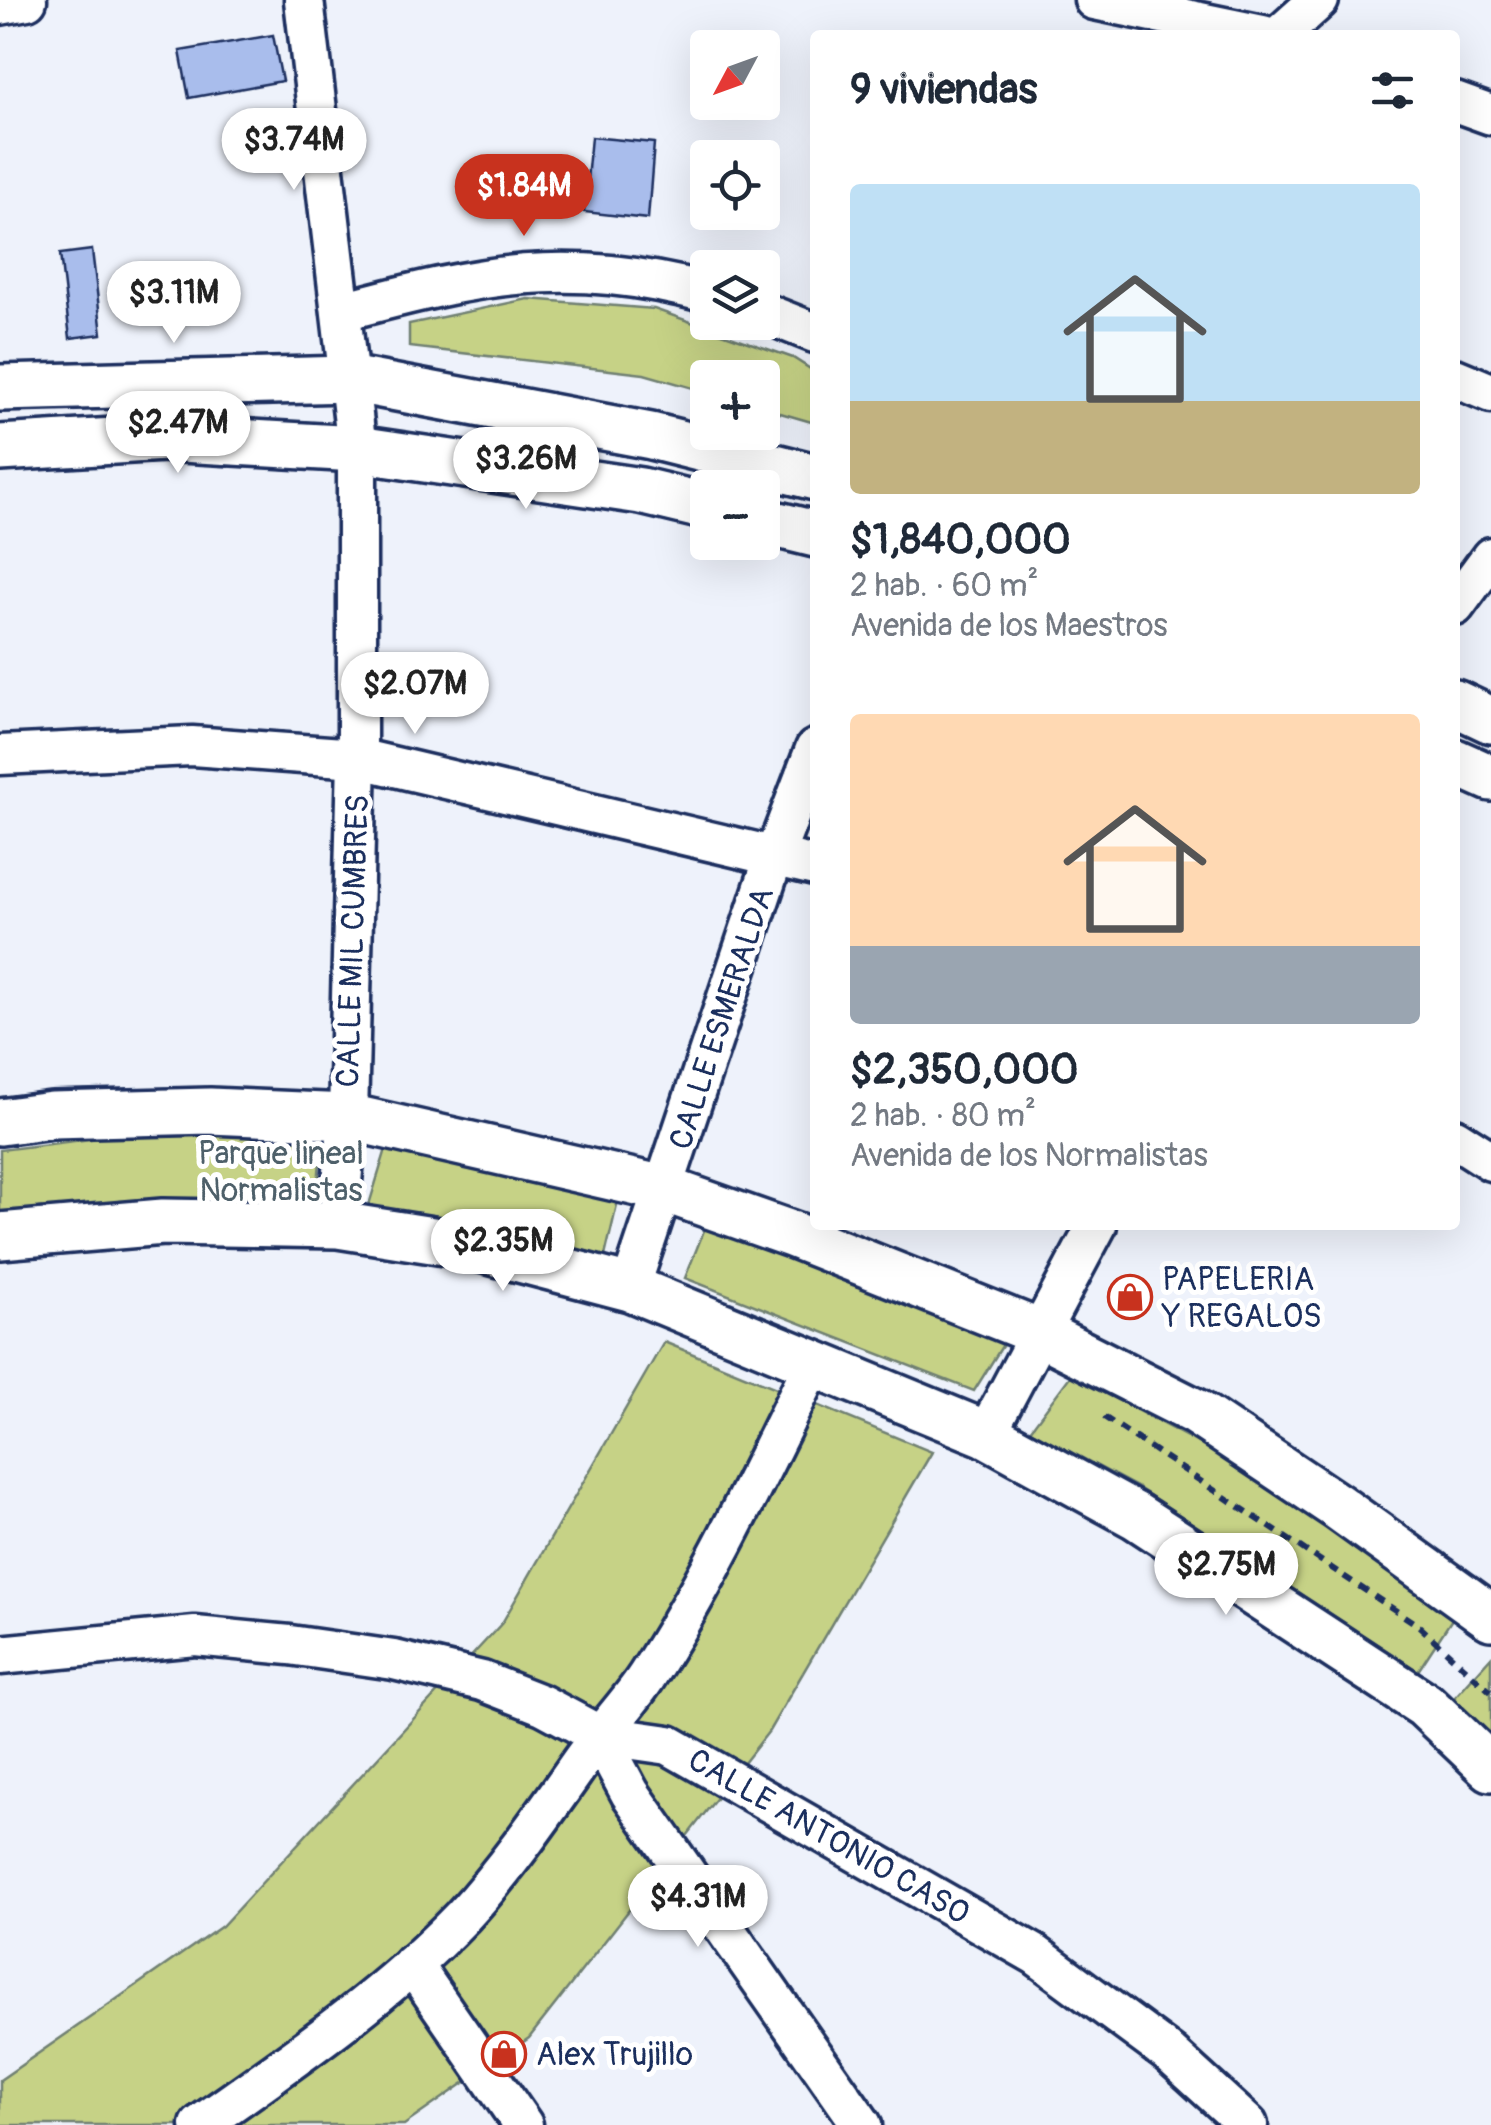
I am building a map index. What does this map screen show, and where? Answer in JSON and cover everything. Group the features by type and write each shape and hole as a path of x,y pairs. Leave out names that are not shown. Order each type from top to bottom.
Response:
{"street":[{"path":"0,5 27,0"},
{"name":"CALLE MIL CUMBRES","path":"304,0 357,449 358,758 348,1117 338,1226"},
{"path":"1094,0 1239,30"},
{"path":"1236,0 1270,30"},
{"path":"1282,30 1319,0"},
{"path":"1460,104 1491,115"},
{"path":"343,312 488,275 567,270 648,278 690,289"},
{"path":"780,319 810,331"},
{"path":"0,388 349,379 652,436 810,476"},
{"path":"1460,380 1491,393"},
{"path":"0,448 164,438 357,449 640,491 690,503"},
{"path":"780,525 810,533"},
{"path":"1460,599 1491,557"},
{"path":"1460,705 1491,720"},
{"path":"0,756 192,746 358,758 810,864"},
{"name":"CALLE ESMERALDA","path":"630,1288 775,854 810,762"},
{"path":"1460,764 1491,778"},
{"path":"0,1122 52,1114 190,1112 348,1117 664,1189 794,1235 1040,1333 1196,1412 1487,1604"},
{"path":"1460,1141 1491,1161"},
{"path":"0,1236 162,1222 338,1226 470,1246 630,1288 986,1434 1136,1516 1425,1705 1491,1768"},
{"path":"986,1434 1093,1230"},
{"path":"200,2125 327,2034 412,1964 509,1864 599,1735 644,1680 692,1602 815,1361"},
{"name":"CALLE ANTONIO CASO","path":"0,1655 196,1636 290,1645 394,1660 482,1681 543,1705 599,1735 669,1745 1036,1954 1170,2054 1248,2125"},
{"path":"599,1735 630,1793 862,2125"},
{"path":"412,1964 523,2125"}],"green space":[{"path":"528,299 654,309 690,322 690,340 742,340 793,358 810,369 810,422 780,413 780,360 690,360 690,387 644,374 409,347 409,324"},
{"name":"Parque lineal Normalistas","path":"140,1133 322,1136 316,1209 130,1202 0,1213 0,1150"},
{"name":"Parque lineal Normalistas","path":"387,1146 620,1192 605,1256 368,1208"},
{"path":"707,1223 1004,1343 974,1391 685,1278"},
{"path":"664,1342 932,1452 769,1731 529,2038 404,2125 0,2125 0,2080 222,1926 502,1623"},
{"path":"1071,1375 1267,1480 1454,1616 1418,1671 1137,1487 1030,1430"},
{"path":"1491,1657 1491,1748 1447,1706"}],"building":[{"path":"273,35 282,81 189,98 180,51"},
{"path":"591,137 654,143 648,219 584,212"},
{"path":"92,250 102,334 70,338 60,254"}],"place":[{"name":"PAPELERIA Y REGALOS","path":"1130,1297"},
{"name":"Alex Trujillo","path":"504,2054"}]}
